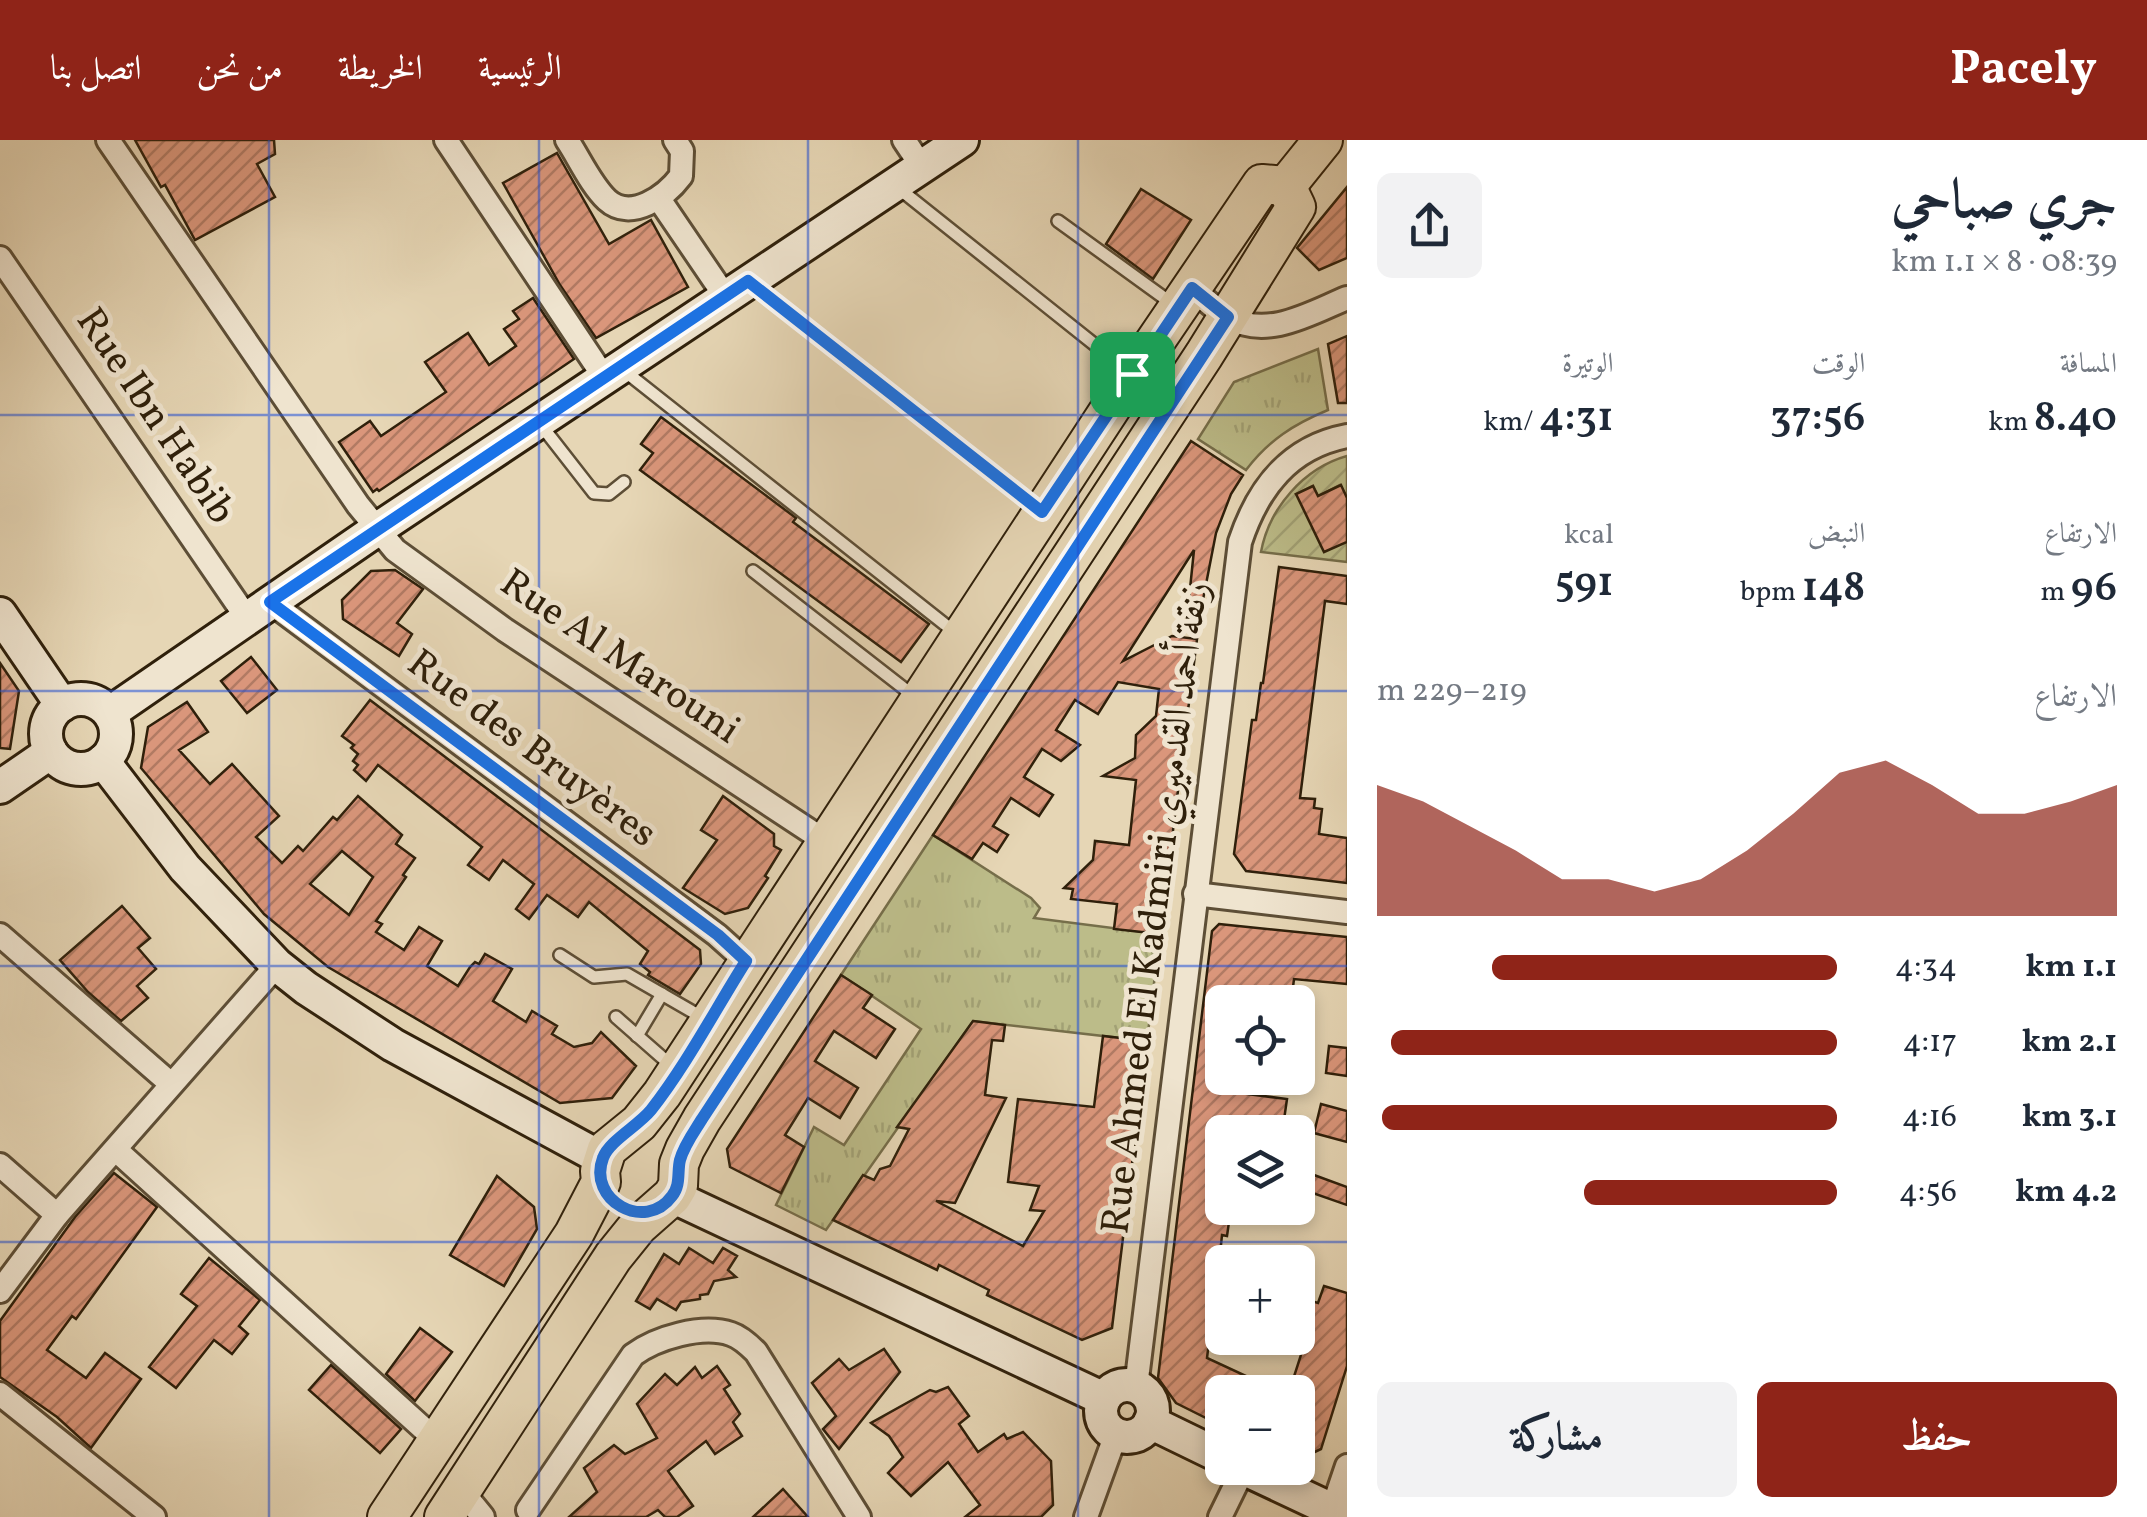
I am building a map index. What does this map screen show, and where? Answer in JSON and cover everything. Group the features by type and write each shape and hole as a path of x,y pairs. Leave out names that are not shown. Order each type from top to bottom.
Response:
{"main road":[{"path":"1286,186 1322,140"},
{"path":"387,1517 574,1234 610,1159 650,1111 1132,374 1262,184 1286,186"},
{"path":"463,1508 613,1256 669,1190 702,1119 1228,317 1296,207 1286,186"},
{"path":"636,1133 658,1138 668,1144 669,1190 643,1213 621,1208 604,1191 610,1159 636,1133"}],"street":[{"name":"Rue Al Marouni","path":"108,140 376,530 395,550 505,630 825,842"},
{"path":"446,140 612,372"},
{"path":"567,140 608,201 630,208 659,199 681,176 682,151 675,140"},
{"path":"110,713 376,530 894,185 913,153 962,140"},
{"path":"659,199 737,289"},
{"name":"Rue Ibn Habib","path":"0,258 258,610"},
{"path":"1184,298 1246,324 1283,324 1347,298"},
{"name":"Rue Ahmed El Kadmiri زنقة أحمد القدميري","path":"1136,1387 1240,542 1270,479 1297,456 1347,436"},
{"name":"Rue des Bruyères","path":"258,610 718,935 746,961"},
{"path":"0,614 62,705"},
{"path":"87,699 98,702 110,713 116,738 103,761 92,767 75,768 51,752 46,726 62,705 87,699"},
{"path":"0,787 51,752"},
{"path":"103,761 185,868 277,964 306,988 405,1052 610,1159"},
{"path":"1195,894 1347,912"},
{"path":"0,935 172,1084"},
{"path":"0,1292 57,1215 277,964"},
{"path":"116,1150 437,1441"},
{"path":"0,1165 57,1215"},
{"path":"669,1190 1104,1399"},
{"path":"528,1510 632,1355 661,1339 718,1332 732,1334 756,1352 859,1517"},
{"path":"1120,1386 1136,1387 1149,1398 1150,1422 1132,1436 1116,1434 1102,1417 1104,1399 1120,1386"},
{"path":"0,1394 154,1517"},
{"path":"1150,1422 1205,1450"},
{"path":"1086,1517 1116,1434"},
{"path":"1287,1485 1342,1507 1347,1466"},
{"path":"1220,1517 1236,1485"}],"lane":[{"path":"894,185 1132,374"},
{"path":"1058,221 1149,290 1184,298"},
{"path":"737,289 1042,512"},
{"path":"612,372 960,637"},
{"path":"538,422 594,493 609,494 624,482"},
{"path":"753,571 919,699"},
{"path":"560,954 594,977 627,974 708,1021"},
{"path":"637,1036 662,994"},
{"path":"616,1017 677,1070"}],"green space":[{"path":"1318,349 1328,410 1283,434 1246,470 1198,439 1234,382"},
{"path":"1347,456 1347,498 1340,485 1318,496 1313,486 1296,494 1347,542 1347,562 1261,552 1272,520 1291,492 1317,470"},
{"path":"933,835 1031,898 1040,908 1034,918 1160,934 1147,1041 973,1021 826,1230 776,1205 814,1127 844,1145 921,1029 841,975"}],"building":[{"path":"135,140 274,140 275,154 257,164 275,197 195,240"},
{"path":"557,153 609,244 651,220 688,287 596,338 560,285 503,183"},
{"path":"1347,187 1347,258 1319,270 1297,248"},
{"path":"1141,189 1191,220 1153,279 1106,244"},
{"path":"533,298 574,359 373,492 339,442 370,421 381,436 446,392 425,362 468,333 489,365 516,346 504,329 519,319 513,311"},
{"path":"1347,336 1347,403 1338,403 1328,344"},
{"path":"661,417 929,624 901,662 640,470 653,453 641,444"},
{"path":"1191,441 1243,475 1216,533 1199,620 1187,618 1194,550 1123,661 1172,636 1197,639 1160,934 1114,929 1117,904 1071,899 1073,889 1064,888 1093,860 1095,841 1129,845 1136,780 1103,776 1135,758 1136,735 1156,716 1159,689 1118,682 1098,714 1075,700 1056,730 1080,745 1061,761 1042,749 1024,777 1053,795 1039,816 1011,798 993,826 1008,835 997,852 983,843 972,859 933,835"},
{"path":"1341,485 1347,498 1347,542 1324,552 1296,494 1313,486 1318,496"},
{"path":"1279,567 1347,576 1347,604 1325,601 1300,798 1315,799 1314,808 1322,809 1319,834 1347,838 1347,883 1246,871 1234,854"},
{"path":"395,570 423,589 397,623 412,634 399,656 343,619 342,600 371,571"},
{"path":"251,657 277,690 247,713 221,681"},
{"path":"0,663 19,691 10,749 0,748"},
{"path":"370,700 700,950 701,964 680,994 648,975 650,972 640,964 648,951 589,902 578,917 547,895 529,919 516,909 534,884 503,860 489,880 468,865 482,847 378,765 366,781 354,770 358,765 353,761 358,754 342,736"},
{"path":"187,702 208,732 179,750 210,784 232,764 279,816 256,837 282,863 298,846 303,851 358,796 402,835 396,844 415,858 376,921 382,924 376,932 404,950 419,927 442,941 427,966 458,986 470,967 475,962 479,964 485,954 512,969 493,1001 526,1022 532,1011 557,1026 552,1034 574,1047 592,1043 601,1032 636,1066 612,1098 560,1103 328,967 264,914 141,768 148,727","holes":["342,851 373,877 349,915 310,884"]},
{"path":"723,796 774,834 774,846 781,850 748,908 725,914 683,888 717,840 701,830"},
{"path":"122,906 150,938 138,948 156,969 137,986 148,998 121,1021 60,960"},
{"path":"1219,924 1347,937 1347,984 1294,979 1293,985 1205,985 1212,931"},
{"path":"841,975 872,995 863,1008 895,1029 876,1058 834,1031 815,1061 858,1088 840,1118 808,1098 785,1135 804,1147 781,1193 730,1167 727,1149"},
{"path":"1205,989 1205,1095 1287,1099 1285,1115 1205,1115 1205,1225 1229,1225 1221,1245 1205,1245 1205,1355 1244,1375 1205,1375 1205,1418 1176,1403 1158,1378"},
{"path":"973,1021 1005,1025 1003,1041 992,1040 985,1095 1006,1098 955,1203 936,1201 1023,1246 1044,1211 1030,1210 1039,1186 1008,1182 1018,1099 1094,1107 1103,1036 1147,1041 1112,1328 1082,1340 987,1295 989,1290 939,1265 937,1270 833,1220 863,1175 874,1180 880,1169 890,1166 909,1129 897,1127"},
{"path":"1329,1046 1347,1048 1347,1076 1326,1073"},
{"path":"1321,1104 1347,1111 1347,1142 1315,1133"},
{"path":"114,1173 157,1207 76,1319 72,1316 47,1350 86,1378 105,1353 141,1379 91,1448 57,1417 0,1377 0,1321 75,1217"},
{"path":"1315,1175 1347,1187 1347,1205 1315,1194"},
{"path":"497,1176 534,1207 537,1229 504,1286 450,1255"},
{"path":"689,1248 713,1263 723,1248 737,1256 728,1270 736,1277 714,1281 708,1294 681,1302 676,1310 657,1299 650,1309 636,1301 664,1254 679,1264"},
{"path":"209,1258 260,1300 239,1326 248,1334 232,1354 214,1340 176,1388 149,1367 197,1306 181,1294"},
{"path":"1324,1286 1347,1293 1347,1366 1321,1449 1315,1452 1315,1375 1294,1375 1301,1355 1315,1355 1315,1302 1318,1303"},
{"path":"420,1328 452,1352 415,1401 386,1374"},
{"path":"884,1349 900,1372 839,1449 823,1429 836,1416 812,1383 839,1359 849,1370"},
{"path":"331,1365 401,1429 380,1453 309,1390"},
{"path":"717,1366 730,1385 724,1389 740,1414 733,1422 742,1436 715,1454 706,1441 668,1471 693,1506 677,1517 665,1517 658,1510 646,1517 569,1517 597,1492 584,1468 614,1445 625,1454 657,1438 637,1404 665,1374 677,1385 695,1367 702,1378"},
{"path":"948,1387 969,1416 959,1424 978,1452 1004,1434 1007,1439 1023,1432 1051,1461 1053,1505 1041,1517 965,1517 980,1505 948,1462 911,1496 888,1473 903,1457 889,1436 871,1423 930,1390"},
{"path":"783,1489 808,1517 753,1517"}],"route":[{"path":"748,281 1042,512 1132,374 1192,288 1228,317 702,1119 684,1149 678,1186 672,1196 643,1213 621,1208 604,1191 602,1158 650,1111 746,961 718,935 270,602 748,281"}]}
